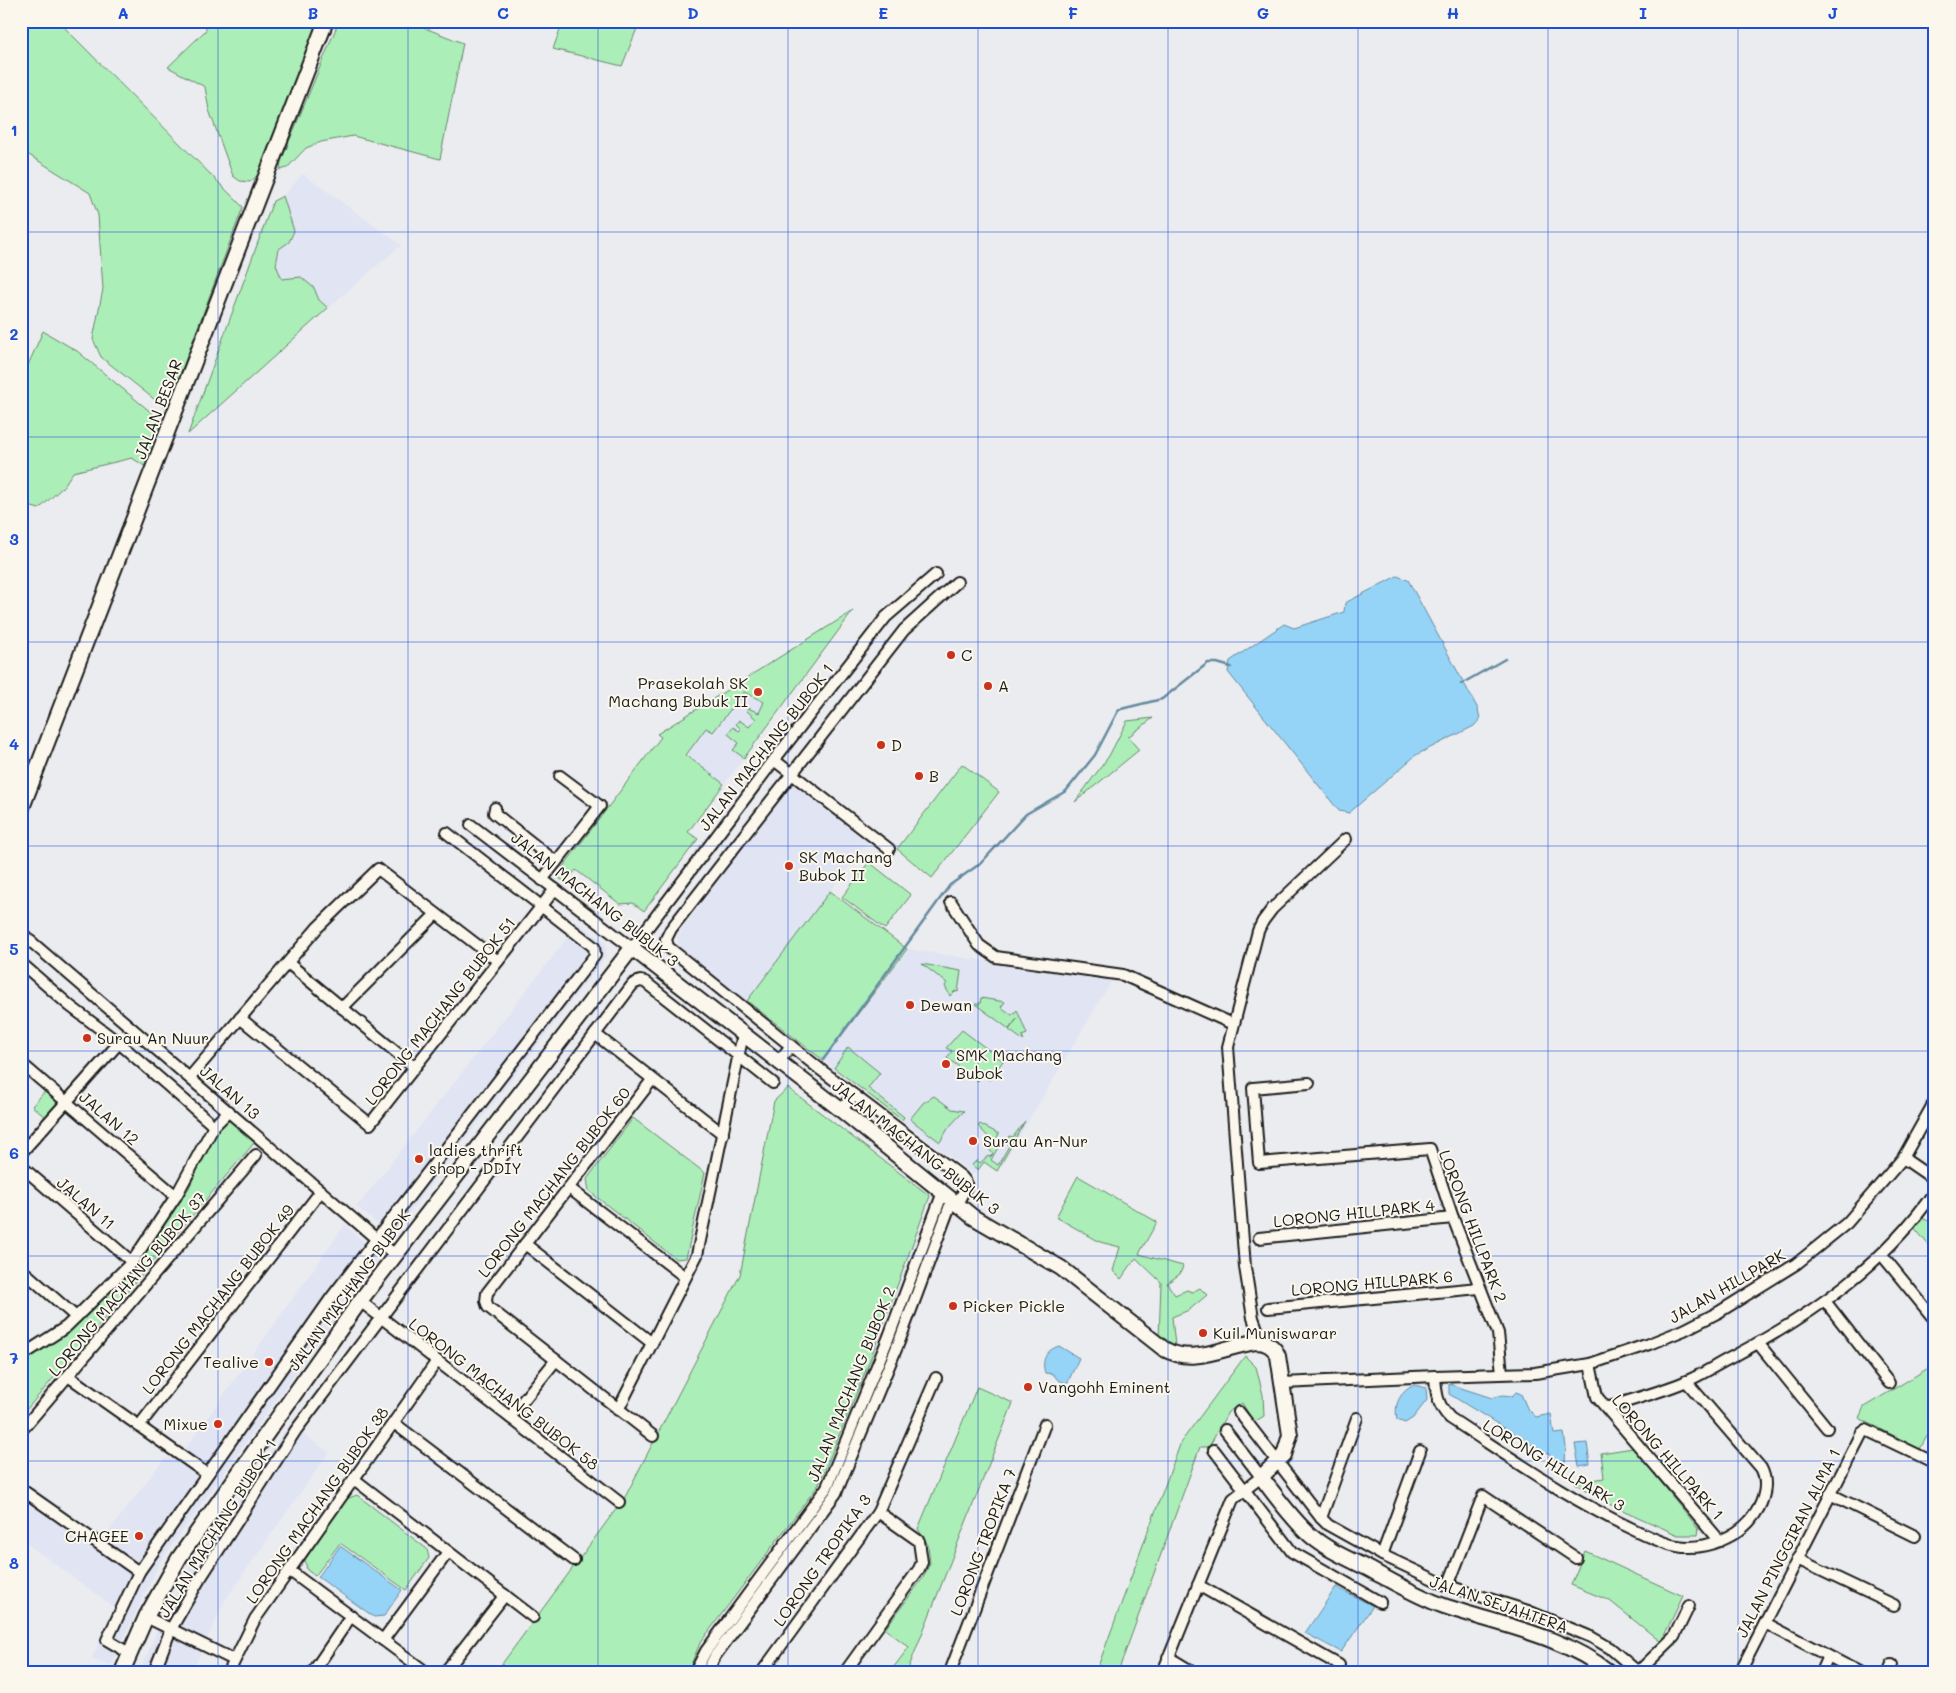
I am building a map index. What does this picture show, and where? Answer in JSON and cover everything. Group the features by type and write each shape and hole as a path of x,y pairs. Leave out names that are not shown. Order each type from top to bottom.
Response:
{"main road":[{"name":"JALAN BESAR","path":"21,810 326,21"},
{"name":"JALAN MACHANG BUBUK 3","path":"632,948 842,1110 950,1199 990,1228 1062,1268 1171,1353 1203,1355 1243,1344 1262,1342"},
{"name":"JALAN MACHANG BUBOK","path":"122,1672 146,1617 178,1558 365,1305 395,1255 632,948"},
{"path":"1261,1477 1284,1455 1290,1435 1283,1383 1276,1351 1262,1342"},
{"name":"JALAN SEJAHTERA","path":"1261,1477 1298,1524 1325,1546 1442,1605 1557,1642 1579,1652 1609,1672"}],"street":[{"name":"JALAN MACHANG BUBOK 1","path":"632,948 774,760 886,617 936,574"},
{"path":"950,1199 966,1187 966,1182 791,1046 668,947 666,939 671,929 791,773 904,630 957,582"},
{"path":"774,760 889,849"},
{"path":"542,880 600,806 560,776"},
{"path":"495,808 494,813 556,862"},
{"name":"JALAN MACHANG BUBUK 3","path":"471,825 632,948"},
{"path":"129,1653 107,1640 139,1572 331,1298 595,955 594,947 447,833"},
{"path":"1262,1342 1253,1318 1245,1267 1228,1047 1258,931 1263,921 1272,909 1346,839"},
{"path":"190,1077 318,928 378,869 498,961"},
{"name":"LORONG MACHANG BUBOK 51","path":"240,1018 370,1124 554,889"},
{"path":"951,902 979,945 996,956 1122,975 1234,1024"},
{"path":"342,1008 436,914"},
{"name":"JALAN 13","path":"21,933 395,1255"},
{"path":"288,962 414,1067"},
{"path":"21,963 70,1006 119,1043 214,1126"},
{"path":"380,1316 632,984 640,981 645,982 773,1083"},
{"path":"594,1034 723,1134"},
{"path":"618,1410 697,1255 743,1034"},
{"path":"21,1153 119,1043"},
{"path":"778,1062 791,1046"},
{"name":"JALAN 12","path":"21,1063 176,1196"},
{"name":"LORONG MACHANG BUBOK 60","path":"652,1080 487,1293 486,1301 488,1307 652,1436"},
{"name":"LORONG HILLPARK 2","path":"1309,1083 1253,1088 1259,1163 1430,1149 1453,1218 1498,1333 1502,1373"},
{"path":"842,1110 854,1095"},
{"name":"JALAN HILLPARK","path":"1283,1383 1535,1373 1590,1364 1684,1330 1719,1312 1796,1264 1847,1223 1903,1158 1935,1101"},
{"path":"21,1356 66,1327 132,1262 176,1196 214,1126 229,1111"},
{"name":"LORONG MACHANG BUBOK 37","path":"21,1431 256,1155"},
{"path":"1903,1158 1935,1180"},
{"name":"JALAN 11","path":"21,1166 132,1262"},
{"path":"569,1188 685,1277"},
{"name":"LORONG MACHANG BUBOK 49","path":"139,1426 321,1191"},
{"path":"1607,1408 1686,1382 1758,1343 1825,1301 1882,1255 1916,1218 1935,1191"},
{"name":"JALAN MACHANG BUBOK 2","path":"695,1672 706,1651 827,1487 888,1339 917,1260 950,1199"},
{"name":"JALAN MACHANG BUBOK 2","path":"707,1672 715,1656 836,1493 899,1342 950,1199"},
{"name":"LORONG HILLPARK 4","path":"1259,1238 1453,1218"},
{"path":"525,1244 652,1344"},
{"path":"1882,1255 1935,1320"},
{"path":"917,1260 928,1265"},
{"path":"21,1269 76,1317"},
{"name":"LORONG HILLPARK 6","path":"1268,1308 1479,1288"},
{"path":"1825,1301 1889,1383"},
{"name":"LORONG MACHANG BUBOK 58","path":"365,1305 619,1502"},
{"name":"JALAN MACHANG BUBOK 1","path":"154,1672 171,1629 198,1582 296,1430 380,1316"},
{"path":"1758,1343 1827,1428"},
{"path":"510,1417 556,1360"},
{"name":"LORONG MACHANG BUBOK 38","path":"229,1672 255,1620 437,1361"},
{"name":"LORONG HILLPARK 1","path":"1590,1364 1597,1398 1720,1540"},
{"path":"68,1376 207,1474"},
{"name":"LORONG HILLPARK 3","path":"1435,1376 1437,1400 1442,1410 1450,1418 1605,1516 1678,1547 1701,1546 1732,1535 1752,1519 1760,1507 1766,1477 1761,1468 1686,1382"},
{"name":"LORONG TROPIKA 3","path":"762,1672 878,1512 936,1378"},
{"path":"1239,1412 1320,1518 1349,1538 1448,1586 1528,1611 1591,1637 1610,1648 1638,1672 1674,1637 1689,1606"},
{"path":"1320,1518 1357,1418"},
{"path":"394,1423 574,1560"},
{"name":"LORONG TROPIKA 7","path":"950,1672 1045,1424"},
{"name":"JALAN SEJAHTERA","path":"1225,1430 1261,1477"},
{"name":"JALAN PINGGIRAN ALMA 1","path":"1740,1672 1859,1436 1866,1430 1934,1463"},
{"path":"1214,1450 1292,1552 1380,1602"},
{"path":"1382,1555 1420,1451"},
{"path":"1163,1672 1233,1499 1261,1477"},
{"path":"354,1479 533,1616"},
{"path":"21,1488 139,1572"},
{"path":"1830,1494 1915,1536"},
{"path":"1448,1586 1483,1496 1576,1558"},
{"path":"845,1672 919,1569 922,1562 919,1541 878,1512"},
{"path":"383,1640 448,1552"},
{"path":"1797,1559 1894,1605"},
{"path":"290,1570 426,1672"},
{"path":"1198,1585 1339,1665"},
{"path":"445,1672 505,1595"},
{"path":"313,1672 351,1616"},
{"path":"146,1617 234,1660"},
{"path":"1765,1623 1859,1672"},
{"path":"1821,1672 1828,1656"},
{"path":"1168,1657 1193,1672"}],"shaded area":[{"path":"303,174 401,245 328,308 318,298 314,288 282,279 276,265 279,249 289,242 294,231 283,196"},
{"name":"Prasekolah SK Machang Bubuk II","path":"853,611 724,784 657,734 791,650"},
{"name":"SK Machang Bubok II","path":"792,780 869,840 747,1001 679,947 677,936"},
{"path":"579,923 606,943 606,956 392,1235 357,1207"},
{"name":"SMK Machang Bubok","path":"907,949 1112,980 998,1172 984,1163 974,1175 823,1060"},
{"path":"345,1225 379,1256 160,1562 111,1665 92,1659 114,1607 21,1539 21,1500 33,1487 103,1539 164,1459 179,1458"},
{"path":"289,1425 329,1452 225,1600 192,1672 140,1672 159,1625 189,1568"}],"green space":[{"path":"21,21 58,21 243,207 168,407 164,407 101,357 93,339 103,289 98,215 90,193 21,150"},
{"path":"206,21 321,21 259,174 250,182 240,181 233,176 209,110 205,87 168,67 206,30"},
{"path":"339,21 407,21 463,43 440,159 353,136 321,142 306,148 287,168 280,170 281,161"},
{"path":"563,21 640,21 622,66 553,49"},
{"path":"283,196 294,231 289,242 279,249 276,265 282,279 301,277 314,288 319,300 328,308 188,434 273,201"},
{"path":"43,331 77,351 159,417 162,425 146,467 132,458 73,472 63,487 39,509 21,504 21,381"},
{"path":"853,611 744,758 733,750 739,743 728,734 733,727 739,731 741,729 736,724 739,720 749,727 756,719 747,711 748,708 759,713 764,702 744,692 713,732 706,728 686,755 724,784 688,832 698,839 644,911 633,903 620,904 576,870 565,882 556,876 661,737 657,734"},
{"path":"1153,718 1128,737 1139,750 1075,802 1109,756 1127,721"},
{"path":"962,764 999,792 932,878 897,849"},
{"path":"869,862 911,895 885,929 842,897"},
{"path":"830,891 907,949 823,1060 747,1001"},
{"path":"922,964 961,971 958,992 955,991 950,996 945,986 947,983"},
{"path":"981,998 1005,1002 1001,1007 1012,1015 1017,1010 1027,1034 1022,1036 1024,1041 1009,1030 1017,1019 1009,1029 975,1004 980,1004"},
{"path":"962,1030 1003,1061 989,1080 982,1075 978,1081 947,1058 952,1051 946,1048"},
{"path":"848,1047 880,1073 868,1088 904,1117 902,1120 834,1068"},
{"path":"788,1088 930,1196 869,1363 819,1484 700,1643 688,1672 496,1672 625,1497 740,1275 774,1101"},
{"path":"47,1089 61,1101 46,1118 32,1106"},
{"path":"934,1096 952,1109 964,1111 949,1127 940,1142 910,1119 923,1103"},
{"path":"633,1118 705,1173 686,1258 676,1259 589,1191 587,1179"},
{"path":"229,1119 255,1142 21,1416 21,1360 46,1342 71,1330 166,1222 189,1188 199,1166 206,1141 222,1120"},
{"path":"1025,1121 997,1171 984,1162 978,1170 972,1165 977,1160 980,1163 993,1154 989,1149 994,1143 978,1126 980,1124 999,1134 996,1139 1001,1142 991,1160 998,1165 1009,1146 1007,1141 1009,1136 1013,1137"},
{"path":"1078,1176 1157,1222 1139,1254 1183,1266 1180,1274 1167,1283 1175,1295 1187,1290 1192,1292 1200,1288 1207,1295 1189,1310 1172,1317 1175,1346 1159,1338 1161,1282 1136,1258 1121,1279 1113,1271 1120,1247 1100,1242 1056,1217"},
{"path":"1922,1218 1935,1224 1935,1253 1913,1226"},
{"path":"1245,1356 1256,1367 1263,1395 1264,1416 1254,1422 1242,1403 1228,1412 1209,1447 1200,1447 1118,1672 1096,1672 1181,1442"},
{"path":"1935,1364 1935,1428 1932,1427 1920,1449 1859,1418 1864,1407"},
{"path":"977,1387 1013,1403 907,1672 890,1672 909,1647 885,1629 923,1578 930,1563 928,1545 918,1529"},
{"path":"1633,1448 1699,1529 1698,1535 1678,1535 1609,1504 1575,1483 1604,1478 1601,1453"},
{"path":"357,1495 427,1549 429,1558 406,1590 340,1543 315,1576 307,1570 305,1560 346,1499"},
{"path":"1585,1551 1683,1596 1661,1642 1610,1601 1571,1585"}],"water":[{"path":"1397,576 1408,580 1478,709 1480,719 1474,726 1416,755 1349,813 1339,811 1228,672 1230,661 1284,624 1294,628 1344,612 1345,603"},
{"path":"1059,1346 1079,1358 1068,1382 1065,1383 1058,1380 1053,1374 1045,1373 1044,1368 1044,1360 1048,1353"},
{"path":"1449,1384 1492,1398 1502,1395 1512,1396 1516,1392 1521,1394 1527,1408 1536,1417 1551,1414 1554,1434 1564,1433 1566,1447 1565,1464 1562,1467 1550,1454 1540,1450 1449,1394"},
{"path":"1414,1385 1426,1388 1427,1400 1413,1418 1405,1423 1397,1420 1397,1404 1401,1395"},
{"path":"1587,1443 1590,1464 1579,1466 1575,1444"},
{"path":"340,1546 402,1590 384,1616 374,1617 318,1577"},
{"path":"1336,1587 1373,1606 1341,1652 1305,1633"}],"waterway":[{"path":"1461,684 1505,659"},
{"path":"823,1060 950,885 981,863 1026,814 1066,791 1095,755 1118,711 1162,699 1208,663 1217,663 1231,667"}],"place":[{"name":"C","path":"951,655"},
{"name":"A","path":"988,686"},
{"name":"Prasekolah SK Machang Bubuk II","path":"758,692"},
{"name":"D","path":"881,745"},
{"name":"B","path":"919,776"},
{"name":"SK Machang Bubok II","path":"789,866"},
{"name":"Dewan","path":"910,1005"},
{"name":"Surau An Nuur","path":"87,1038"},
{"name":"SMK Machang Bubok","path":"946,1064"},
{"name":"Surau An-Nur","path":"973,1141"},
{"name":"ladies thrift shop - DDIY","path":"419,1159"},
{"name":"Picker Pickle","path":"953,1306"},
{"name":"Kuil Muniswarar","path":"1203,1333"},
{"name":"Tealive","path":"269,1362"},
{"name":"Vangohh Eminent","path":"1028,1387"},
{"name":"Mixue","path":"218,1424"},
{"name":"CHAGEE","path":"139,1536"}]}
